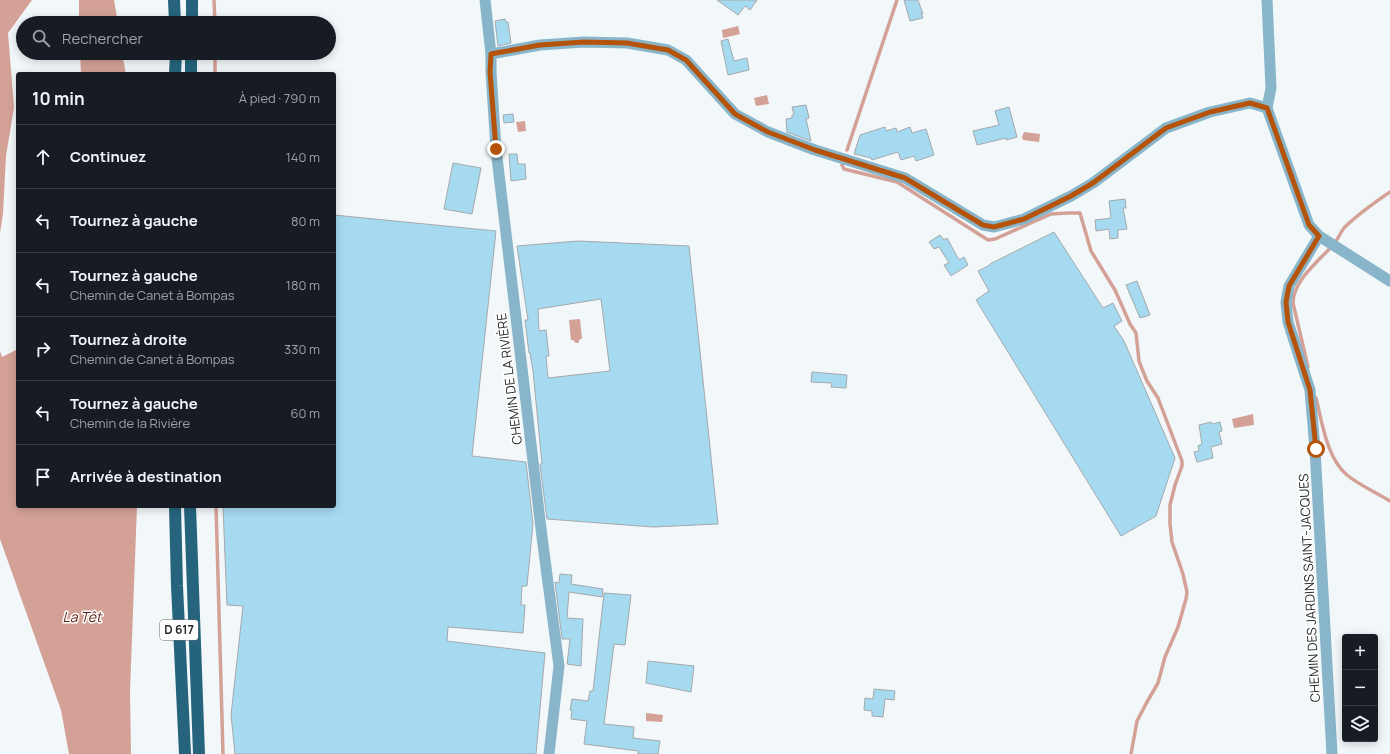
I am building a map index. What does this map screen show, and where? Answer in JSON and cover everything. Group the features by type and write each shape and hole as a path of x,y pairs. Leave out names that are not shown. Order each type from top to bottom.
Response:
{"highway":[{"path":"174,0 175,16"},
{"path":"192,0 192,16"},
{"path":"175,72 176,60"},
{"path":"191,72 192,60"},
{"name":"D 617","path":"175,508 177,586 185,754"},
{"name":"D 617","path":"190,508 199,754"}],"street":[{"name":"CHEMIN DE LA RIVIÈRE","path":"485,0 491,54 490,72 496,149 542,537 559,666 549,754"},
{"path":"1267,0 1271,88 1267,108 1309,225 1319,236 1390,281"},
{"path":"491,54 540,45 584,42 627,43 668,50 686,60 735,114 768,132 815,150 905,178 983,225 994,227 1024,219 1071,196 1093,183 1166,128 1210,112 1250,103 1267,108"},
{"name":"CHEMIN DES JARDINS SAINT-JACQUES","path":"1319,236 1289,286 1286,302 1288,322 1310,390 1316,449 1332,754"}],"water":[{"path":"0,0 32,0 20,16 16,16 16,22 8,33 14,107 6,156 3,214 0,233"},
{"path":"79,0 114,0 117,16 79,16"},
{"path":"738,26 740,34 723,38 722,30"},
{"path":"80,60 123,60 126,72 81,72"},
{"path":"767,95 769,104 756,106 754,98"},
{"path":"525,121 526,131 518,132 516,122"},
{"path":"1024,132 1040,134 1039,142 1023,140 1022,137"},
{"path":"580,319 582,339 576,343 571,340 569,320"},
{"name":"La Têt","path":"16,350 16,508 137,508 130,691 131,754 69,754 61,710 0,539 0,351 2,357"},
{"path":"1253,414 1254,425 1234,428 1232,419"},
{"path":"646,713 663,715 662,722 646,721"}],"building":[{"path":"717,0 757,0 750,10 745,6 738,15"},
{"path":"904,0 918,0 923,18 910,21"},
{"path":"505,19 506,22 508,22 511,43 498,46 495,21"},
{"path":"728,39 734,61 747,58 749,70 728,75 721,41"},
{"path":"806,105 809,118 806,119 811,141 787,132 786,119 792,118 792,115 794,115 792,107"},
{"path":"1009,107 1017,137 977,145 973,131 999,125 995,111"},
{"path":"513,114 514,122 504,123 503,115"},
{"path":"885,127 886,131 896,128 897,132 910,127 912,133 926,129 934,155 916,161 914,156 901,160 898,152 872,160 871,158 854,154 860,135"},
{"path":"509,154 517,154 518,164 525,164 526,179 511,181"},
{"path":"453,163 481,168 472,214 444,209"},
{"path":"1125,199 1126,208 1123,208 1127,229 1118,230 1118,238 1110,239 1109,229 1096,231 1095,220 1111,218 1109,201"},
{"path":"336,215 496,231 472,456 526,462 533,524 527,586 522,586 521,605 525,605 523,633 448,627 447,641 545,653 536,754 235,754 231,715 243,606 227,605 223,508 336,508"},
{"path":"1054,232 1103,308 1113,303 1122,321 1114,326 1124,341 1175,458 1156,516 1121,536 976,300 989,291 978,271"},
{"path":"940,235 944,240 947,238 959,260 964,257 968,265 951,276 944,265 949,263 939,247 934,249 929,242"},
{"path":"578,241 689,246 718,524 653,527 547,519 540,464 542,464 533,371 525,320 528,320 517,246","holes":["601,299 610,371 548,378 546,356 549,356 546,330 539,331 538,309"]},
{"path":"1137,281 1150,315 1140,318 1126,285"},
{"path":"812,372 847,375 846,388 831,387 832,383 811,382"},
{"path":"1211,422 1212,424 1220,422 1222,431 1219,432 1222,444 1211,447 1213,458 1197,462 1194,452 1199,451 1198,446 1202,444 1199,425"},
{"path":"560,574 572,575 571,584 603,589 602,597 569,592 567,618 583,619 581,666 567,664 570,639 562,639 555,582 559,583"},
{"path":"604,593 631,595 625,645 614,644 604,724 634,727 633,738 660,741 658,754 638,754 638,751 584,744 587,721 571,719 572,710 570,710 572,699 588,701 590,691 593,691"},
{"path":"648,661 694,666 691,692 646,683"},
{"path":"874,689 895,691 894,700 885,699 883,717 872,716 872,711 864,710 865,698 873,699"}],"waterway":[{"path":"214,0 215,16"},
{"path":"847,150 897,0"},
{"path":"215,60 215,72"},
{"path":"842,165 844,169 897,182 988,240 995,239 1051,214 1080,213 1091,251 1115,290 1130,324 1136,333 1139,361 1147,381 1158,398 1182,461 1182,466 1170,505 1170,524 1172,542 1183,574 1187,592 1186,599 1178,627 1165,657 1158,683 1137,721 1131,754"},
{"path":"1308,367 1293,303 1294,294 1309,270 1334,244 1344,228 1360,213 1390,192"},
{"path":"1316,398 1326,440 1340,468 1357,482 1390,501"},
{"path":"216,508 223,754"}],"route":[{"path":"496,149 490,72 491,54 540,45 584,42 627,43 668,50 686,60 735,114 768,132 815,150 905,178 983,225 994,227 1024,219 1071,196 1093,183 1166,128 1210,112 1250,103 1267,108 1309,225 1319,236 1289,286 1286,302 1288,322 1310,390 1316,449"}]}
